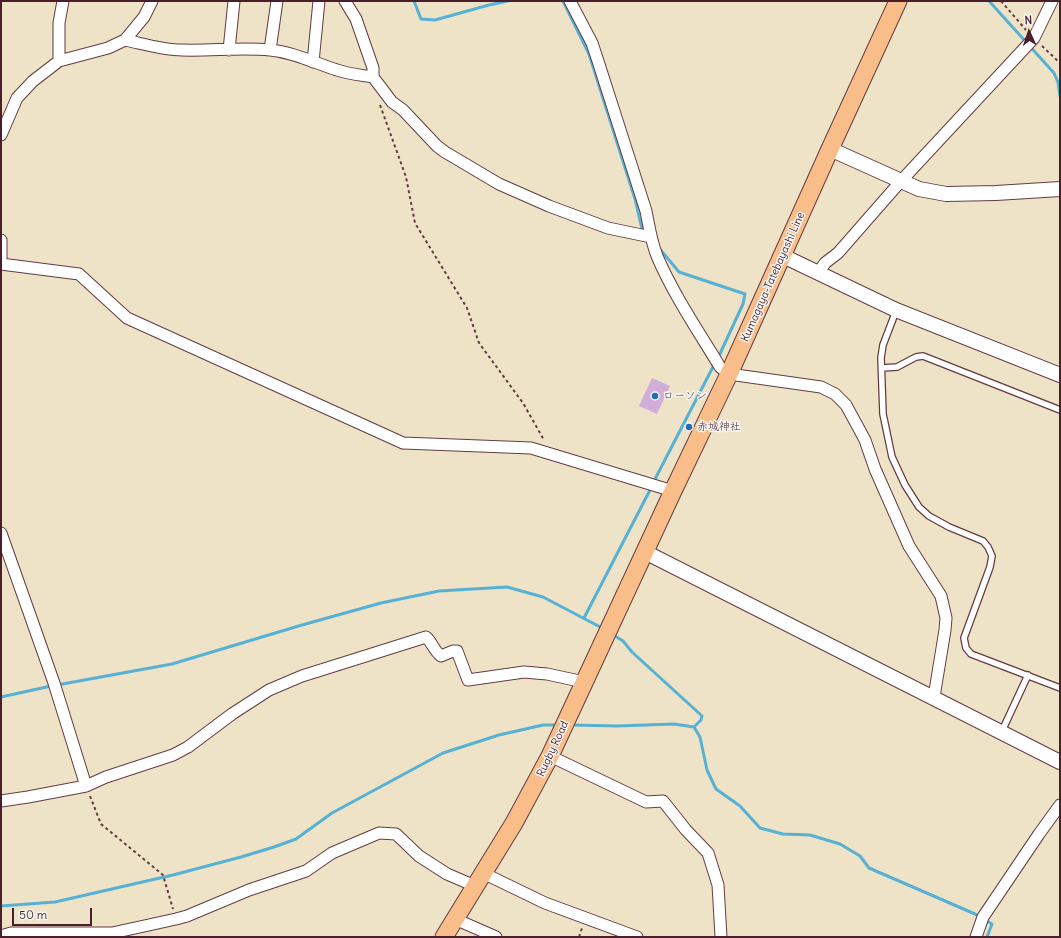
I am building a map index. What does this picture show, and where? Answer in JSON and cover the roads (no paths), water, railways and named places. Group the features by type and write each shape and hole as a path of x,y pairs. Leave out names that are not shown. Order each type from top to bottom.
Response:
{"main road":[{"name":"Kumagaya-Tatebayashi Line","path":"645,552 666,489 729,374 898,1"},
{"name":"Rugby Road","path":"444,937 514,823 550,756 645,552"}],"street":[{"path":"59,61 60,23 63,1"},
{"path":"1,135 17,98 33,81 59,61 108,48 125,40 144,17 152,1"},
{"path":"229,50 234,1"},
{"path":"270,50 276,1"},
{"path":"313,62 318,1"},
{"path":"345,1 359,26 373,68 375,80 392,102 407,114 437,146 457,161 499,184 580,218 608,228 651,237"},
{"path":"570,1 592,43 646,211 651,237 657,256 670,283 720,367 729,374 821,387 835,394 846,405 865,440 875,470 906,539 925,573 936,587 944,606 946,618 945,630 934,698"},
{"path":"818,273 825,263 838,253 901,181 1034,38 1052,1"},
{"path":"125,40 156,47 181,50 229,50 241,48 270,50 290,54 339,71 375,80"},
{"path":"830,149 919,189 946,194 996,194 1060,189"},
{"path":"1,240 1,263 79,274 127,318 403,443 531,448 666,489"},
{"path":"783,256 896,310 1060,375"},
{"path":"1,533 54,683 86,786"},
{"path":"645,552 1060,762"},
{"path":"1,801 86,786 106,777 173,755 188,747 232,714 269,690 302,676 426,637 440,656 457,650 468,680 524,672 547,674 584,682"},
{"path":"550,756 646,802 663,801 686,830 708,853 718,885 721,937"},
{"path":"976,937 983,917 1060,805"},
{"path":"1,936 12,933 112,933 187,916 249,890 306,872 332,853 379,832 396,834 419,856 447,874 479,879 637,937"},
{"path":"455,919 496,937"}],"lane":[{"path":"896,310 883,344 882,368 883,414 892,457 905,485 919,507 929,516 983,541 988,547 992,556 990,567 964,638 966,648 971,654 1060,688"},
{"path":"882,368 897,366 923,356 1060,410"},
{"path":"1002,732 1028,675"}],"waterway":[{"path":"414,1 421,19 435,20 508,1"},
{"path":"563,1 589,54 635,199 642,229 645,232"},
{"path":"989,1 1054,73 1058,82 1060,96"},
{"path":"659,248 679,272 745,294 743,304 718,358"},
{"path":"653,483 715,363"},
{"path":"584,618 651,488"},
{"path":"57,685 172,664 381,603 439,591 507,587 543,597 604,629"},
{"path":"612,634 623,641 632,652 702,716 701,720 694,727"},
{"path":"1,697 51,686"},
{"path":"571,725 617,726 674,724 694,727"},
{"path":"1,906 55,902 173,875 274,847 296,839 332,813 443,753 499,735 543,725 559,725"},
{"path":"694,727 700,737 707,770 716,789 740,806 760,828 783,834 810,835 840,844 860,856 869,868 975,914 992,924 987,937"}],"place":[{"name":"ローソン","path":"655,396"},
{"name":"赤城神社","path":"689,427"}]}
